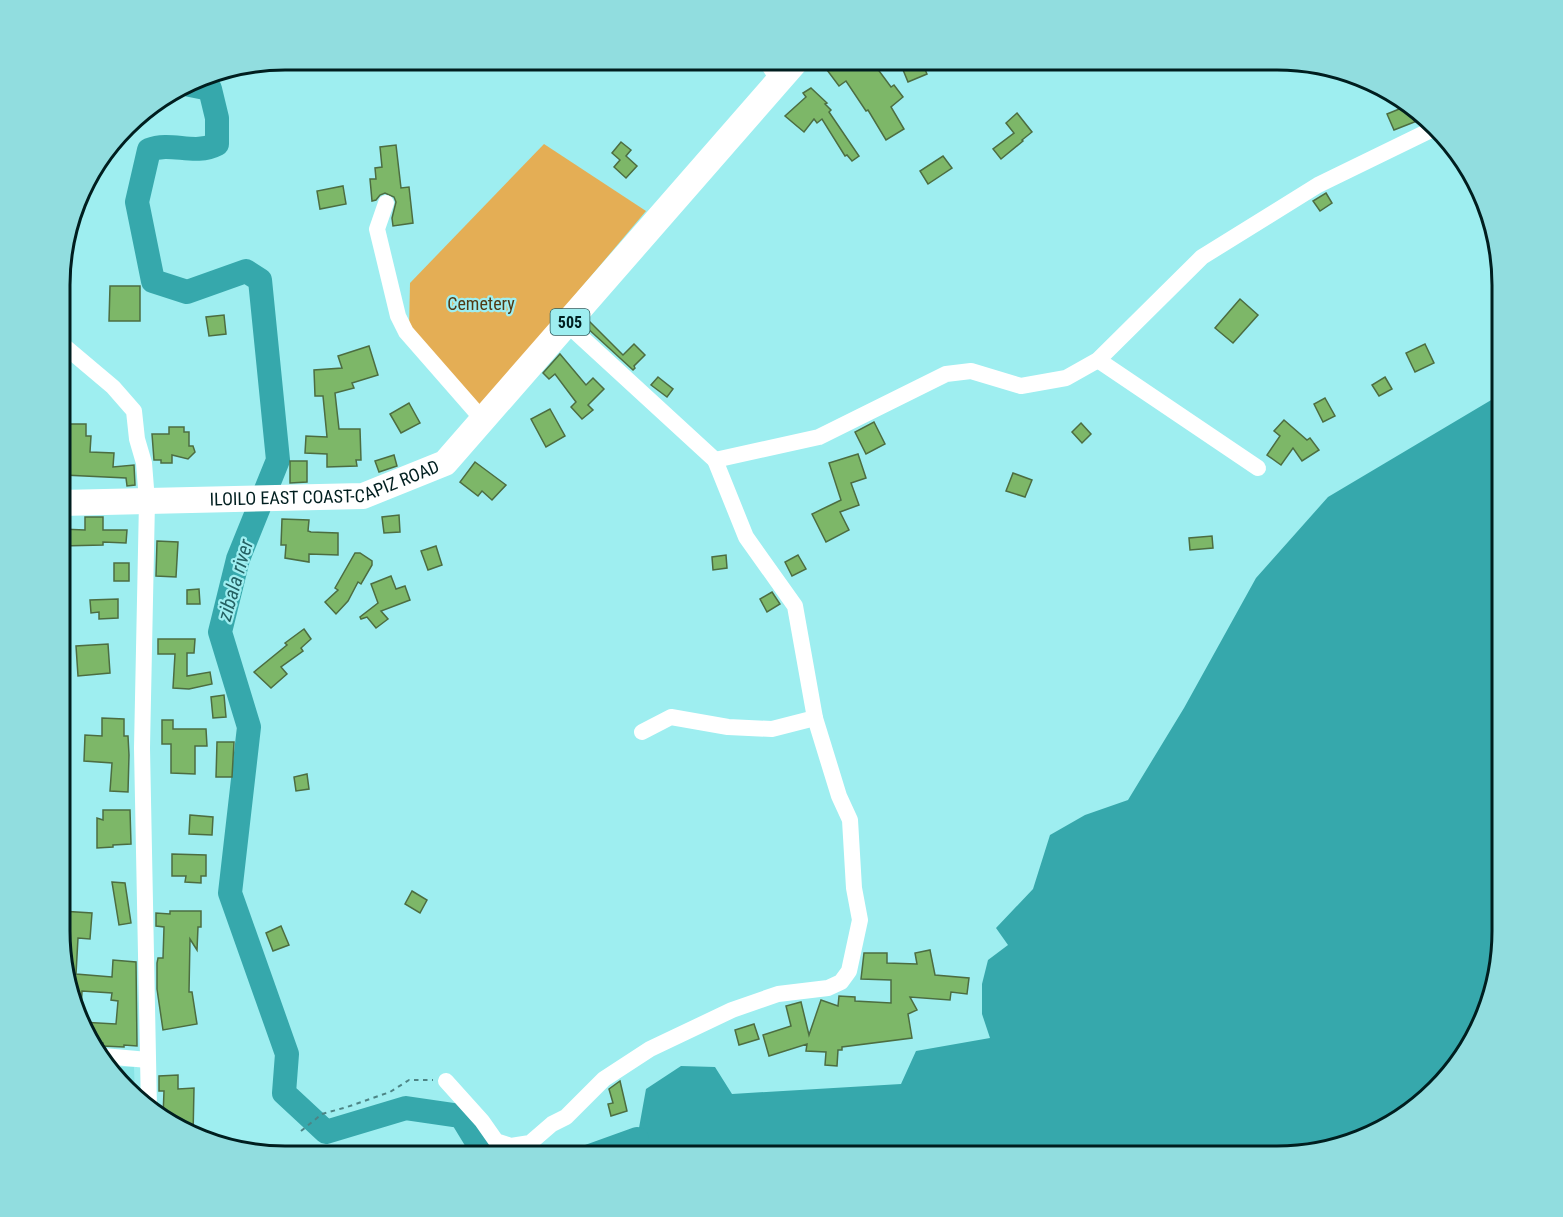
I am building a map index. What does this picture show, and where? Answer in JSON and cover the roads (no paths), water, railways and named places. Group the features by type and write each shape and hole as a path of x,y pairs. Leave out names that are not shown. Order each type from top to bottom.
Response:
{"main road":[{"name":"ILOILO EAST COAST-CAPIZ ROAD","path":"70,503 363,496 445,463 568,324 774,70"}],"street":[{"path":"715,460 819,437 946,374 970,371 1021,386 1066,378 1098,360 1202,257 1318,185 1427,132"},
{"path":"386,203 377,229 398,316 406,332 483,420"},
{"path":"446,1080 482,1121 496,1141 511,1146 530,1143 552,1124 566,1117 604,1079 650,1049 732,1010 778,994 828,988 841,982 849,971 860,920 854,888 850,820 839,796 815,718 795,606 746,537 715,460 568,324"},
{"path":"70,351 113,387 134,411 137,439 144,463 147,501 142,747 149,1097"},
{"path":"1098,360 1258,468"},
{"path":"642,732 671,717 728,727 772,729 815,718"},
{"path":"111,1057 148,1060"}],"waterway":[{"name":"zibala river","path":"202,87 210,89 217,118 217,144 200,149 166,147 149,150 137,202 153,281 187,292 246,271 260,280 278,460 238,559 220,632 249,727 230,893 287,1054 284,1093 326,1132 406,1108 461,1116 479,1146"},
{"name":"zibala river","path":"618,1146 637,1139"}],"park label":[{"name":"Cemetery","path":"481,304"}]}
